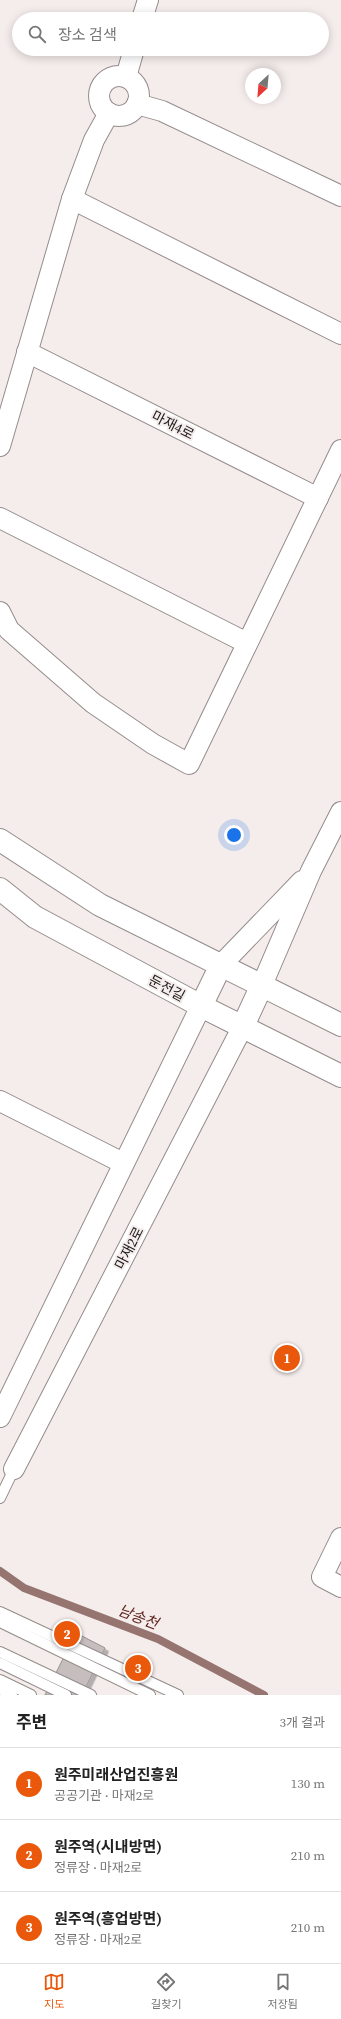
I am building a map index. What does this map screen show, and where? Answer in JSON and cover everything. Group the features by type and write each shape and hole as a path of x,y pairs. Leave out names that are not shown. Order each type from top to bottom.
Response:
{"street":[{"path":"144,12 148,0"},
{"path":"126,77 132,56"},
{"path":"113,77 126,77 136,85 139,91 137,104 134,110 122,116 109,113 101,103 100,90 102,84 113,77"},
{"path":"137,104 162,111 341,196"},
{"path":"0,446 72,200 94,140 109,113"},
{"path":"72,200 341,334"},
{"name":"마재4로","path":"27,352 318,498"},
{"path":"0,612 4,634 93,703 154,744 189,764 341,450"},
{"path":"0,518 247,643"},
{"path":"242,1026 262,985 312,871 341,812"},
{"path":"0,840 100,905 341,1025"},
{"path":"0,1417 221,965 312,871"},
{"name":"둔전길","path":"0,889 36,917 201,1006 341,1076"},
{"name":"마재2로","path":"14,1469 242,1026"},
{"path":"0,1101 123,1163"},
{"path":"341,1538 322,1577 341,1587"}],"lane":[{"path":"0,1498 14,1469"},
{"path":"0,1612 178,1695"},
{"path":"0,1622 150,1695"},
{"path":"0,1652 92,1695"},
{"path":"0,1663 66,1695"},
{"path":"0,1680 31,1695"},
{"path":"0,1689 12,1695"}],"building":[{"path":"76,1633 105,1648 82,1695 45,1695"},
{"path":"76,1633 105,1648 82,1695 45,1695"}],"waterway":[{"name":"남송천","path":"0,1571 24,1588 158,1639 264,1695"}],"place":[{"name":"원주미래산업진흥원","path":"287,1358"},
{"name":"원주역(시내방면)","path":"67,1634"},
{"name":"원주역(흥업방면)","path":"138,1668"}]}
